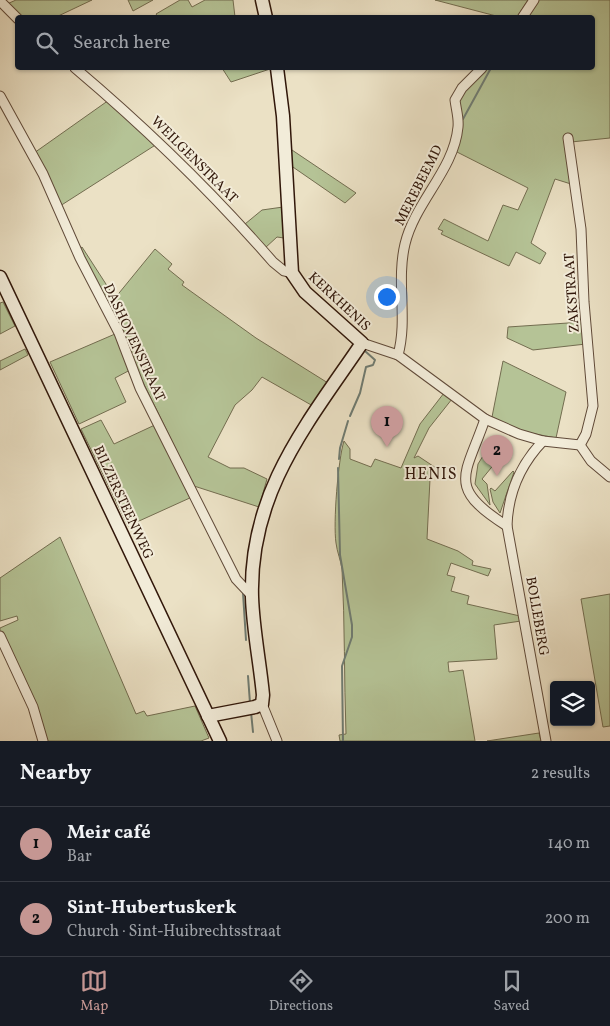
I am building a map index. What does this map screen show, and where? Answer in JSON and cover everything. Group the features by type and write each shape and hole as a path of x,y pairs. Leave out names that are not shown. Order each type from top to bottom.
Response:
{"street":[{"path":"262,0 265,15"},
{"path":"524,15 534,0"},
{"path":"0,1 15,16"},
{"name":"WEILGENSTRAAT","path":"77,70 160,142 198,179 273,262 284,271 292,273"},
{"name":"KERKHENIS","path":"277,70 286,152 292,273 305,292 362,343 398,355 485,419 520,434 543,441 580,445"},
{"name":"MEREBEEMD","path":"398,355 403,318 402,261 408,232 421,204 450,156 458,125 454,100 462,88 480,70"},
{"name":"DASHOVENSTRAAT","path":"0,96 42,174 80,258 119,333 140,388 236,579 252,596"},
{"name":"ZAKSTRAAT","path":"568,138 581,229 584,302 593,406 586,434 580,445"},
{"name":"BILZERSTEENWEG","path":"0,277 220,741"},
{"path":"277,741 262,704 263,695 252,596 258,531 273,483 299,437 362,343"},
{"path":"485,419 465,470 465,483 477,502 507,526"},
{"name":"BOLLEBERG","path":"543,441 534,450 517,477 508,509 507,526 546,741"},
{"path":"580,445 590,461 610,477"},
{"path":"0,636 33,707 43,741"},
{"path":"208,716 262,704"}],"green space":[{"path":"16,0 92,0 60,15 19,15 7,4"},
{"path":"128,0 153,0 133,11"},
{"path":"180,0 188,0 192,7 205,0 233,0 235,15 157,15"},
{"path":"435,0 528,0 518,15 492,15"},
{"path":"538,0 610,0 610,138 571,142 571,184 555,179 531,243 546,253 540,264 516,252 509,266 441,234 443,231 438,229 444,219 488,241 503,205 518,210 528,188 455,151 460,97 483,70 595,70 595,15 527,15"},
{"path":"223,70 267,70 231,82"},
{"path":"109,100 157,144 60,206 34,153"},
{"path":"289,148 356,193 345,203 290,165"},
{"path":"283,207 284,238 277,237 265,248 245,224 262,210"},
{"path":"82,247 115,298 155,249 172,264 168,269 184,282 182,285 256,338 328,383 313,406 262,377 252,390 235,405 208,457 230,468 244,468 267,479 259,507 194,486 78,250"},
{"path":"3,302 15,326 0,334 0,303"},
{"path":"583,322 586,344 533,350 507,338 508,327"},
{"path":"115,334 132,369 115,378 126,402 79,424 50,362"},
{"path":"25,349 28,355 0,370 0,361"},
{"path":"503,361 566,392 556,438 520,431 492,417"},
{"path":"444,393 452,399 429,428 414,458 418,456 436,468 430,479 427,539 458,551 473,561 472,565 491,569 488,576 451,563 447,575 455,577 451,591 469,596 467,604 520,616 521,621 494,625 497,659 448,662 449,672 463,670 475,741 340,741 339,735 346,734 344,610 342,569 336,543 335,521 338,476 344,441 350,449 350,459 371,467 375,459 401,468 420,424"},
{"path":"101,420 114,444 157,424 192,497 128,526 81,429"},
{"path":"491,443 500,457 482,479 487,484 490,505 475,484 478,464"},
{"path":"513,471 500,513 493,502 490,489 495,491"},
{"path":"60,537 136,714 144,711 147,716 195,706 209,738 201,741 45,741 0,633 0,628 18,620 17,616 0,621 0,578"},
{"path":"610,594 610,726 603,727 581,599"},
{"path":"539,733 541,741 487,741"}],"waterway":[{"path":"463,119 490,70"},
{"path":"350,416 360,393 366,367 373,365 375,360 365,351"},
{"path":"339,459 340,448 348,421"},
{"path":"338,468 340,555 352,625 352,637 342,666 343,741"},
{"path":"243,593 246,640"},
{"path":"248,676 250,703"},
{"path":"251,712 253,732"}],"place":[{"name":"Meir café","path":"387,447"},
{"name":"Sint-Hubertuskerk","path":"497,476"}],"district":[{"name":"HENIS","path":"431,473"}]}
